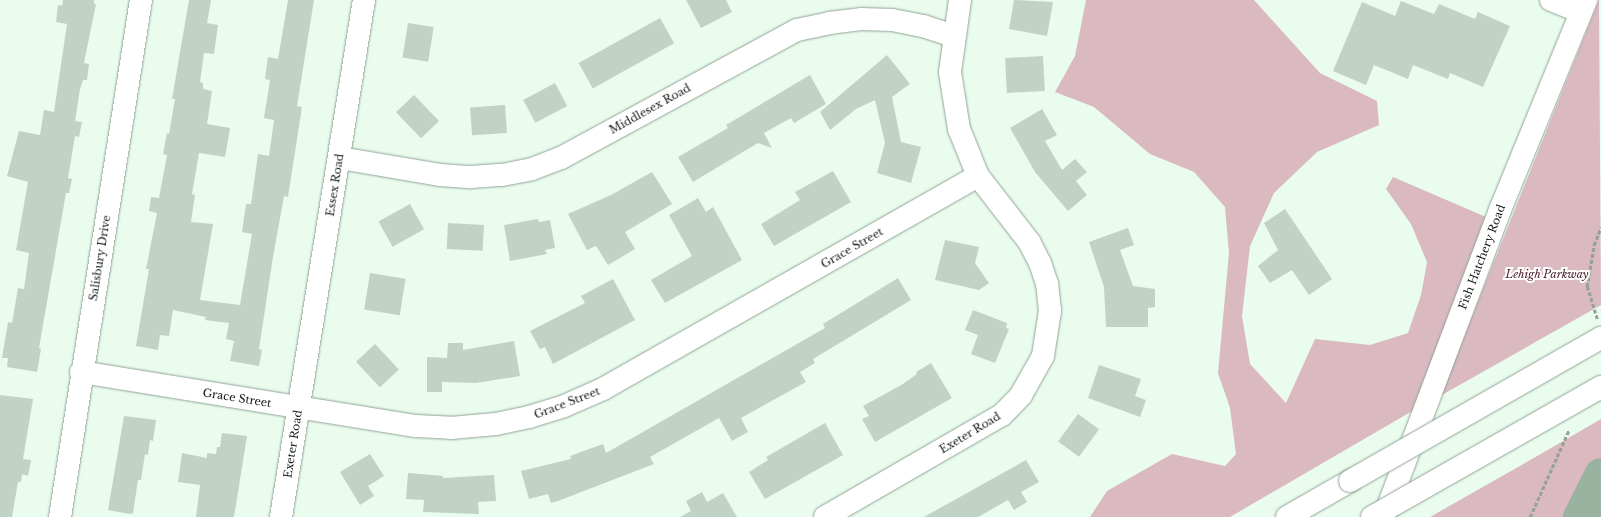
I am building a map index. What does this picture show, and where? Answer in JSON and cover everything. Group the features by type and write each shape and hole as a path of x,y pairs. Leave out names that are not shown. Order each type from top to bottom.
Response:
{"main road":[{"name":"Salisbury Drive","path":"60,517 81,372 141,0"},
{"name":"Essex Road","path":"304,371 340,158 364,0"},
{"name":"Exeter Road","path":"825,517 1002,414 1021,395 1043,356 1050,311 1047,284 1040,263 1030,243 978,176 961,136 953,101 950,72 960,0"},
{"path":"1552,0 1583,6"},
{"name":"Fish Hatchery Road","path":"1384,517 1488,239 1583,6"},
{"name":"Middlesex Road","path":"340,158 440,175 471,177 502,175 532,169 561,158 797,30 829,23 861,19 892,20 924,26 954,36"},
{"name":"Grace Street","path":"81,372 416,426 451,428 496,424 562,407 603,389 978,176"},
{"path":"1287,517 1601,338"},
{"name":"Exeter Road","path":"281,517 304,371"},
{"path":"1372,517 1601,387"}],"path":[{"path":"1533,512 1533,517"}],"green space":[{"path":"1086,0 1254,0 1320,73 1377,101 1379,125 1317,152 1274,193 1250,246 1242,316 1250,364 1286,403 1315,339 1370,345 1408,333 1421,295 1427,262 1411,224 1386,189 1393,177 1486,217 1414,410 1230,517 1090,517 1107,491 1172,454 1225,466 1236,454 1230,408 1218,373 1229,253 1225,207 1194,172 1150,154 1094,107 1055,92 1075,56"},
{"name":"Lehigh Parkway","path":"1599,0 1601,305 1440,396 1591,20"},
{"path":"1601,419 1601,517 1430,517 1539,455"}],"building":[{"path":"63,0 94,0 94,4 96,4 84,63 89,64 87,80 83,80 80,89 75,121 82,122 79,137 75,136 68,178 72,179 69,193 66,193 39,348 41,349 37,372 7,367 8,358 2,358 8,322 12,323 18,288 24,289 29,253 16,250 28,182 7,176 19,131 40,135 44,110 54,112 67,24 56,22 58,5 62,6"},
{"path":"189,0 211,0 207,23 218,25 214,54 204,53 200,82 203,83 203,89 212,91 207,124 230,128 225,157 199,153 192,194 195,195 191,222 213,224 200,300 240,305 252,234 242,232 246,204 251,204 258,154 269,156 274,120 264,118 270,80 265,79 268,57 278,59 288,0 314,0 297,106 302,107 288,197 284,196 273,257 259,349 262,350 259,366 230,361 234,341 226,339 229,323 205,320 206,317 173,310 169,336 160,335 158,350 136,346 149,269 146,269 157,213 149,211 151,197 159,198 167,155 163,154 167,133 169,134 175,99 172,99"},
{"path":"686,0 726,0 732,12 701,28"},
{"path":"1014,0 1053,2 1047,36 1009,29"},
{"path":"1401,1 1434,14 1439,4 1475,19 1478,12 1510,26 1483,87 1450,73 1448,79 1413,65 1408,79 1374,65 1366,85 1333,71 1362,2 1395,16"},
{"path":"660,18 674,43 593,88 579,63"},
{"path":"408,23 434,27 428,62 403,58"},
{"path":"887,55 910,84 892,97 901,142 921,147 911,183 877,173 885,143 875,100 856,109 830,130 820,112"},
{"path":"1043,56 1045,91 1007,93 1005,58"},
{"path":"810,75 826,104 794,123 791,118 764,133 772,148 758,143 693,182 678,157 728,128 726,125"},
{"path":"555,83 567,106 535,123 523,100"},
{"path":"414,95 439,121 421,138 396,112"},
{"path":"505,105 507,133 472,135 470,107"},
{"path":"1042,109 1057,135 1045,141 1062,170 1075,159 1087,172 1076,181 1087,195 1068,211 1035,172 1010,128"},
{"path":"833,171 851,202 774,246 761,224 800,200 795,192"},
{"path":"652,172 672,204 625,232 635,249 608,265 596,246 587,250 568,214 611,195"},
{"path":"698,198 706,212 713,207 742,260 665,303 651,280 692,256 669,215"},
{"path":"410,204 424,229 393,247 379,221"},
{"path":"1285,209 1332,279 1309,295 1292,270 1270,283 1258,266 1278,250 1264,223"},
{"path":"538,219 539,222 550,220 555,248 545,250 547,254 510,261 504,225"},
{"path":"448,223 484,225 483,251 447,249"},
{"path":"1128,228 1134,245 1120,250 1133,286 1155,289 1155,307 1148,308 1148,327 1106,327 1104,287 1089,242"},
{"path":"945,240 979,247 975,263 989,283 979,290 935,280"},
{"path":"370,273 406,279 400,315 364,310"},
{"path":"898,278 911,300 813,359 815,363 800,372 806,382 741,418 748,432 732,441 719,418 650,457 654,464 551,503 548,494 529,499 521,471 571,459 570,456 603,444 606,453 825,328 823,324"},
{"path":"613,279 635,320 553,364 545,347 540,349 530,331 585,303 581,296"},
{"path":"973,310 1007,323 1006,328 1009,329 995,363 971,354 978,335 965,330"},
{"path":"514,341 520,376 476,383 442,382 442,392 427,392 427,357 447,358 448,343 463,343 463,350"},
{"path":"375,344 399,370 380,387 356,362"},
{"path":"931,363 952,398 875,442 862,419 869,416 863,406 903,384 917,374 916,372"},
{"path":"1099,365 1141,379 1135,396 1146,400 1140,417 1088,398"},
{"path":"0,395 33,399 23,459 31,460 28,476 22,474 21,482 18,482 12,517 0,517"},
{"path":"1078,414 1099,429 1079,457 1058,442"},
{"path":"124,416 156,420 153,441 150,440 148,455 145,454 141,480 138,480 133,513 130,514 108,510"},
{"path":"825,423 843,455 765,499 749,472 768,460 766,457"},
{"path":"222,433 247,436 234,517 196,517 200,485 178,482 182,453 207,458 207,453 216,454 217,447 220,447"},
{"path":"370,454 384,476 368,486 374,496 360,505 340,472"},
{"path":"1026,460 1039,482 1021,492 1027,502 1014,510 1008,500 978,517 924,517"},
{"path":"408,473 443,476 443,478 494,475 496,501 478,502 479,514 423,512 424,500 406,499"},
{"path":"702,492 707,502 723,493 737,517 680,517 691,511 686,501"}],"waterway":[{"path":"1580,517 1601,475"}]}
